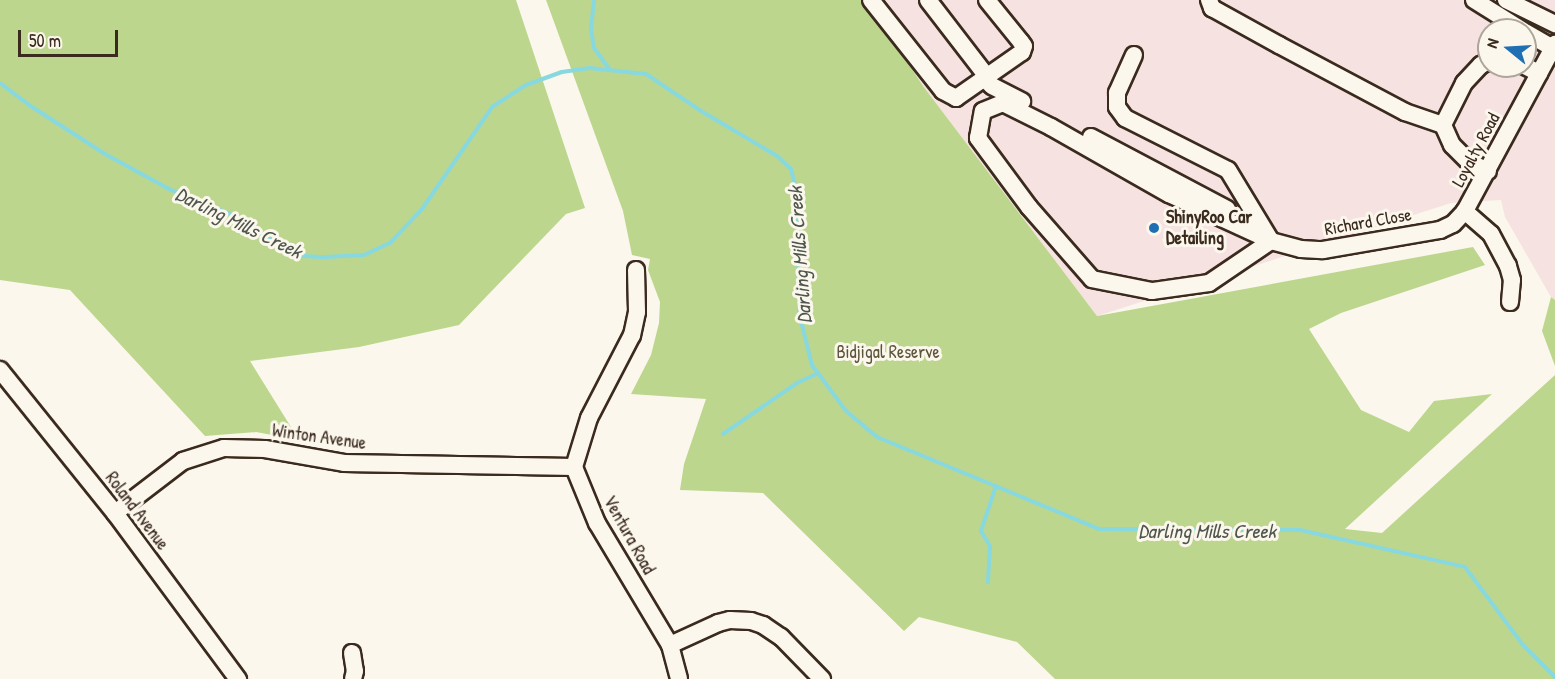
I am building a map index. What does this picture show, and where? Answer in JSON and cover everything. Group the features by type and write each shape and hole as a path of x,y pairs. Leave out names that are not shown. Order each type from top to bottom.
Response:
{"street":[{"path":"870,0 946,94 958,98 1018,57 1024,46 987,0"},
{"path":"928,0 992,86 1267,234"},
{"path":"1209,0 1212,8 1405,112 1443,125 1452,146 1469,162 1488,171"},
{"path":"1474,0 1502,18"},
{"path":"1506,0 1555,24"},
{"path":"1537,38 1554,46"},
{"name":"Loyalty Road","path":"1537,65 1554,46"},
{"path":"1134,55 1117,93 1117,107 1125,118 1228,170 1267,234"},
{"path":"1443,125 1464,83 1477,69"},
{"name":"Loyalty Road","path":"1510,302 1512,280 1509,266 1491,234 1465,211 1488,171 1529,78"},
{"path":"1003,103 1052,127 1169,194 1267,234 1209,283 1152,291 1112,285 1092,279 1029,207 978,138 983,111 1003,103"},
{"name":"Richard Close","path":"1267,234 1309,250 1323,250 1440,230 1453,224 1465,211"},
{"path":"574,467 589,418 632,335 637,312 636,270"},
{"name":"Roland Avenue","path":"0,370 115,513 238,679"},
{"name":"Winton Avenue","path":"115,513 183,461 224,447 265,448 344,463 574,467"},
{"name":"Ventura Road","path":"574,467 597,523 670,645 679,679"},
{"path":"670,645 718,623 730,620 751,621 776,633 822,679"},
{"path":"352,653 355,666 353,679"}],"shaded area":[{"path":"867,0 1555,0 1555,300 1551,297 1505,217 1501,200 1451,203 1097,316 923,86"}],"green space":[{"path":"0,0 516,0 585,208 566,214 459,325 359,347 250,361 299,440 256,432 205,436 70,290 0,280"},
{"name":"Bidjigal Reserve","path":"546,0 867,0 923,86 1097,316 1473,247 1485,265 1341,313 1309,329 1361,410 1409,432 1434,401 1492,394 1345,529 1382,533 1555,375 1555,679 1055,679 1017,642 919,617 904,631 763,493 680,490 684,464 706,399 631,394 651,355 659,323 660,302 648,270 650,259 632,255 623,211"},
{"path":"1551,297 1555,300 1555,366 1542,331"}],"waterway":[{"path":"594,0 591,29 594,48 609,69"},
{"name":"Darling Mills Creek","path":"0,83 29,105 105,154 169,189 228,213 284,248 303,256 325,257 364,255 390,243 422,209 492,107 526,85 562,72 590,68 646,74 701,111 777,156 791,169 798,197 799,313 812,365 846,411 877,437 1099,529 1300,530 1465,567 1523,645 1555,677"},
{"path":"723,434 797,383 818,373"},
{"path":"988,582 990,546 981,531 996,486"}],"place":[{"name":"ShinyRoo Car Detailing","path":"1154,228"}]}
